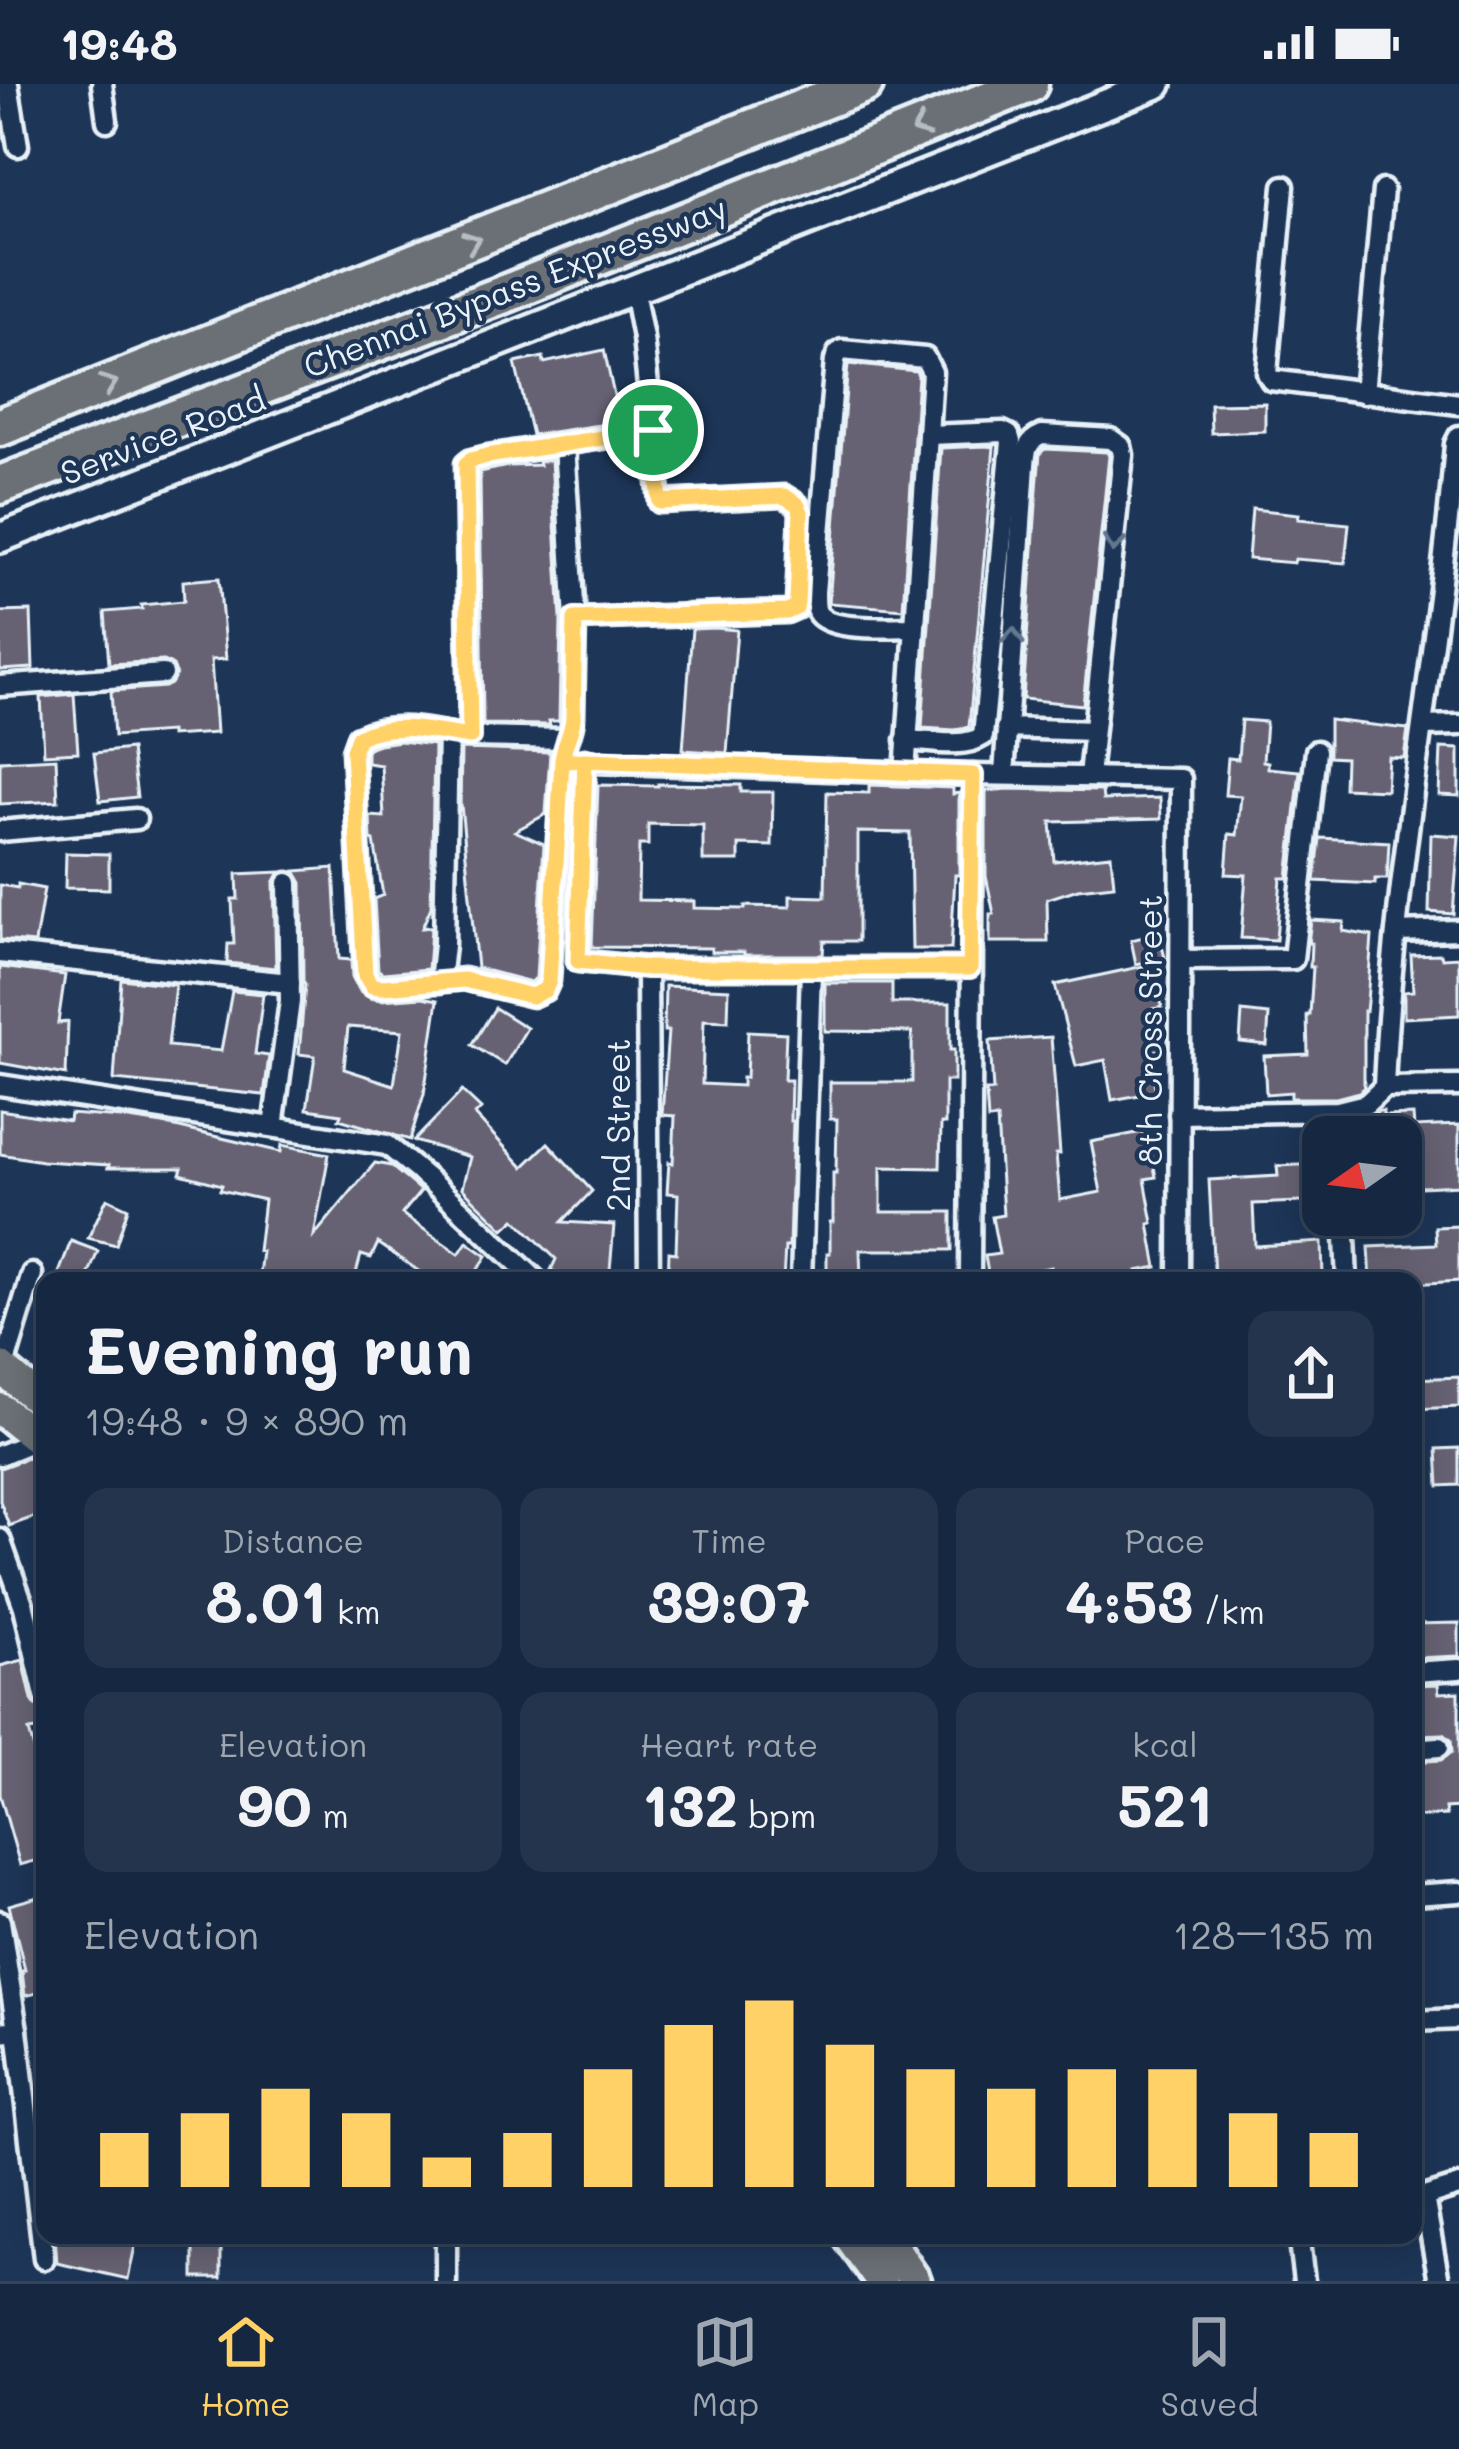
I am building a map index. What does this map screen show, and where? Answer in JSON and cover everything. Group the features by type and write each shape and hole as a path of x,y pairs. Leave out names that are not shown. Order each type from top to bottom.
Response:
{"highway":[{"name":"Chennai Bypass Expressway","path":"0,427 864,84"},
{"name":"Chennai Bypass Expressway","path":"0,485 502,295 1029,84"}],"main road":[{"path":"2,1369 36,1398"},
{"path":"0,1409 36,1437"},
{"path":"854,2244 881,2281"},
{"path":"896,2244 916,2281"}],"street":[{"path":"8,84 18,146"},
{"path":"102,84 107,121"},
{"name":"Service Road","path":"0,538 1157,84"},
{"path":"1284,186 1269,377 1276,382 1459,404"},
{"path":"1364,392 1383,190"},
{"path":"575,619 796,608 801,512 797,504 784,496 660,502 634,291"},
{"path":"905,773 932,372 925,358 850,349 838,353 816,608 830,623 914,627"},
{"path":"470,737 466,464 487,456 653,430"},
{"path":"906,740 962,743 978,742 983,736 1011,442 1010,434 1003,432 928,435"},
{"path":"562,761 973,775 1089,776 1124,455 1112,439 1042,435 1027,448 1004,775"},
{"path":"1384,1088 1387,1009 1459,436"},
{"path":"564,445 575,619 573,718 562,761 549,981 545,990 532,996 464,980 372,986 365,975 353,751 358,737 400,726 470,737 566,740"},
{"path":"0,686 163,674"},
{"path":"1423,726 1459,725"},
{"path":"1006,728 1093,730"},
{"path":"440,982 448,734"},
{"path":"1181,960 1293,959 1316,751"},
{"path":"585,760 578,961 647,968 970,968"},
{"path":"970,1272 973,775"},
{"name":"8th Cross Street","path":"1089,776 1181,778 1179,1272"},
{"path":"0,831 136,819"},
{"path":"273,1127 290,1001 288,883"},
{"path":"1396,932 1459,930"},
{"path":"0,953 290,983"},
{"name":"2nd Street","path":"647,968 649,1272"},
{"path":"801,1272 811,969"},
{"path":"0,1085 387,1145 527,1272"},
{"path":"1180,1114 1338,1111 1366,1104 1384,1088 1459,1086"},
{"path":"1338,1111 1338,1116"},
{"path":"1345,1236 1347,1272"},
{"path":"2,1369 32,1274"},
{"path":"0,1455 36,1444"},
{"path":"0,1539 36,1658"},
{"path":"1422,1671 1459,1669"},
{"path":"1422,1748 1439,1747"},
{"path":"1422,1894 1459,1892"},
{"path":"0,1921 9,2031 36,2207"},
{"path":"1422,2021 1459,2019"},
{"path":"1422,2198 1459,2186"},
{"path":"1422,2215 1439,2281"},
{"path":"42,2244 44,2259"},
{"path":"446,2244 446,2281"},
{"path":"1299,2244 1304,2281"}],"building":[{"path":"604,350 620,422 532,435 515,363 543,357 544,363"},
{"path":"848,364 916,371 918,375 903,609 829,603"},
{"path":"1265,403 1265,431 1211,433 1210,404"},
{"path":"994,447 969,727 922,728 941,448"},
{"path":"1045,449 1107,452 1109,456 1083,705 1023,699 1040,453"},
{"path":"551,460 561,619 559,721 549,721 550,725 483,724 480,472"},
{"path":"1252,509 1349,524 1345,563 1248,559"},
{"path":"219,578 226,659 211,660 216,733 114,736 111,691 165,687 176,674 163,661 109,664 105,612 184,601 183,581"},
{"path":"31,611 33,668 0,670 0,612"},
{"path":"692,629 737,630 727,753 683,750"},
{"path":"74,694 78,752 44,754 41,697"},
{"path":"1241,720 1266,722 1263,761 1268,768 1300,771 1288,878 1281,878 1276,940 1241,938 1246,875 1226,874 1229,834 1237,835 1241,796 1225,795 1228,758 1238,759"},
{"path":"1329,720 1408,729 1404,758 1388,757 1386,790 1344,788 1345,758 1329,757"},
{"path":"379,744 434,745 431,907 422,928 431,927 430,944 428,969 384,973 378,970 374,899 383,895 370,816 384,817 381,765 367,763 367,753"},
{"path":"1441,748 1459,749 1459,796 1439,795"},
{"path":"131,749 137,797 100,801 94,753"},
{"path":"461,749 550,752 546,814 515,831 544,844 536,978 531,982 477,968 461,805 460,811"},
{"path":"56,758 58,801 0,804 0,761"},
{"path":"598,785 741,785 741,792 773,792 772,846 739,845 739,861 703,861 703,825 648,824 648,845 639,845 638,900 694,901 694,908 745,909 790,907 790,896 825,897 827,792 869,793 869,785 953,788 953,794 959,793 959,875 955,875 951,949 912,949 910,833 858,832 858,941 824,941 823,955 592,947"},
{"path":"986,791 1102,791 1103,800 1160,798 1161,819 1051,822 1054,861 1111,855 1114,885 1047,899 1048,942 990,942 990,914 994,914 986,876"},
{"path":"1431,834 1459,836 1453,914 1429,912"},
{"path":"1320,838 1389,842 1387,879 1375,879 1375,884 1315,881"},
{"path":"66,853 109,854 109,889 65,888"},
{"path":"334,868 339,959 351,960 352,977 361,993 381,1000 438,1000 424,1094 410,1140 339,1119 341,1114 307,1109 315,1056 299,1054 305,985 302,883 295,871","holes":["348,1027 402,1031 394,1085 344,1069"]},
{"path":"280,872 274,883 276,968 227,963 228,944 234,944 232,899 238,899 237,874"},
{"path":"18,884 44,889 35,943 0,940 0,885 18,888"},
{"path":"1311,920 1344,922 1343,931 1372,936 1364,1011 1364,1087 1336,1098 1266,1094 1264,1056 1308,1054"},
{"path":"1159,933 1165,958 1136,964 1131,940"},
{"path":"1441,954 1442,958 1459,957 1459,1015 1404,1018 1404,992 1413,991 1411,955"},
{"path":"1153,964 1162,1007 1153,1009 1160,1050 1149,1052 1156,1092 1112,1100 1105,1060 1076,1066 1055,985"},
{"path":"0,967 65,975 58,1023 68,1022 66,1075 0,1063"},
{"path":"121,979 175,985 168,1046 221,1051 232,991 263,994 255,1054 269,1056 264,1095 114,1080"},
{"path":"825,983 892,983 892,1003 950,1003 954,1081 945,1081 940,1168 881,1167 881,1212 952,1212 952,1250 860,1250 861,1272 827,1272 837,1119 830,1119 830,1082 912,1082 912,1032 825,1031"},
{"path":"665,986 729,989 728,1021 704,1020 702,1084 742,1086 748,1031 786,1033 784,1080 791,1080 793,1121 789,1247 785,1247 784,1272 668,1272 669,1252 676,1253 678,1194 667,1193 675,1116 662,1115 668,1031 664,1031"},
{"path":"495,1008 527,1028 505,1065 472,1045"},
{"path":"1242,1012 1269,1015 1267,1045 1240,1042"},
{"path":"1051,1037 1060,1200 1101,1192 1091,1142 1147,1131 1156,1177 1145,1179 1157,1267 1137,1272 1051,1272 1051,1267 988,1272 985,1256 999,1254 992,1217 1003,1215 997,1119 988,1120 986,1091 993,1091 990,1041"},
{"path":"462,1091 481,1109 475,1115 523,1167 548,1143 592,1191 562,1222 614,1225 610,1272 551,1270 556,1259 515,1219 504,1229 462,1188 470,1157 414,1141"},
{"path":"0,1110 69,1121 70,1114 122,1118 281,1152 282,1145 329,1154 314,1236 375,1163 391,1166 421,1191 402,1214 459,1254 467,1242 487,1256 476,1272 420,1272 378,1243 371,1258 361,1255 356,1272 259,1272 264,1200 220,1190 222,1185 180,1174 182,1168 108,1168 0,1154"},
{"path":"1459,1125 1459,1185 1422,1187 1422,1127"},
{"path":"1302,1165 1302,1202 1253,1204 1255,1246 1322,1242 1323,1272 1214,1272 1209,1180 1278,1176 1277,1166"},
{"path":"107,1198 128,1208 116,1245 88,1238"},
{"path":"1459,1226 1459,1281 1422,1283 1422,1272 1370,1272 1369,1247 1436,1244 1435,1227"},
{"path":"71,1241 98,1251 90,1272 59,1272"},
{"path":"1459,1377 1459,1407 1422,1409 1422,1379"},
{"path":"1459,1448 1459,1485 1439,1486 1437,1449"},
{"path":"30,1457 36,1459 36,1516 9,1526 0,1501 0,1468"},
{"path":"1459,1623 1459,1656 1422,1658 1422,1624"},
{"path":"23,1660 36,1706 36,1730 29,1731 36,1756 36,1861 20,1865 0,1795 0,1666"},
{"path":"1438,1684 1439,1693 1459,1692 1459,1807 1445,1808 1446,1815 1422,1816 1422,1761 1441,1760 1452,1752 1451,1740 1444,1734 1422,1735 1422,1685"},
{"path":"36,1898 36,1993 25,1996 25,1970 9,1905"},
{"path":"56,2244 135,2246 128,2279 57,2263"},
{"path":"194,2244 221,2244 221,2278 194,2278"}],"route":[{"path":"653,430 487,456 466,464 470,737 400,726 358,737 353,751 365,975 372,986 383,987 464,980 532,996 545,990 562,761 585,760 973,775 970,968 647,968 578,961 585,760 576,761 562,761 572,731 575,619 787,612 797,602 801,512 797,504 784,496 660,502 653,430"}]}
